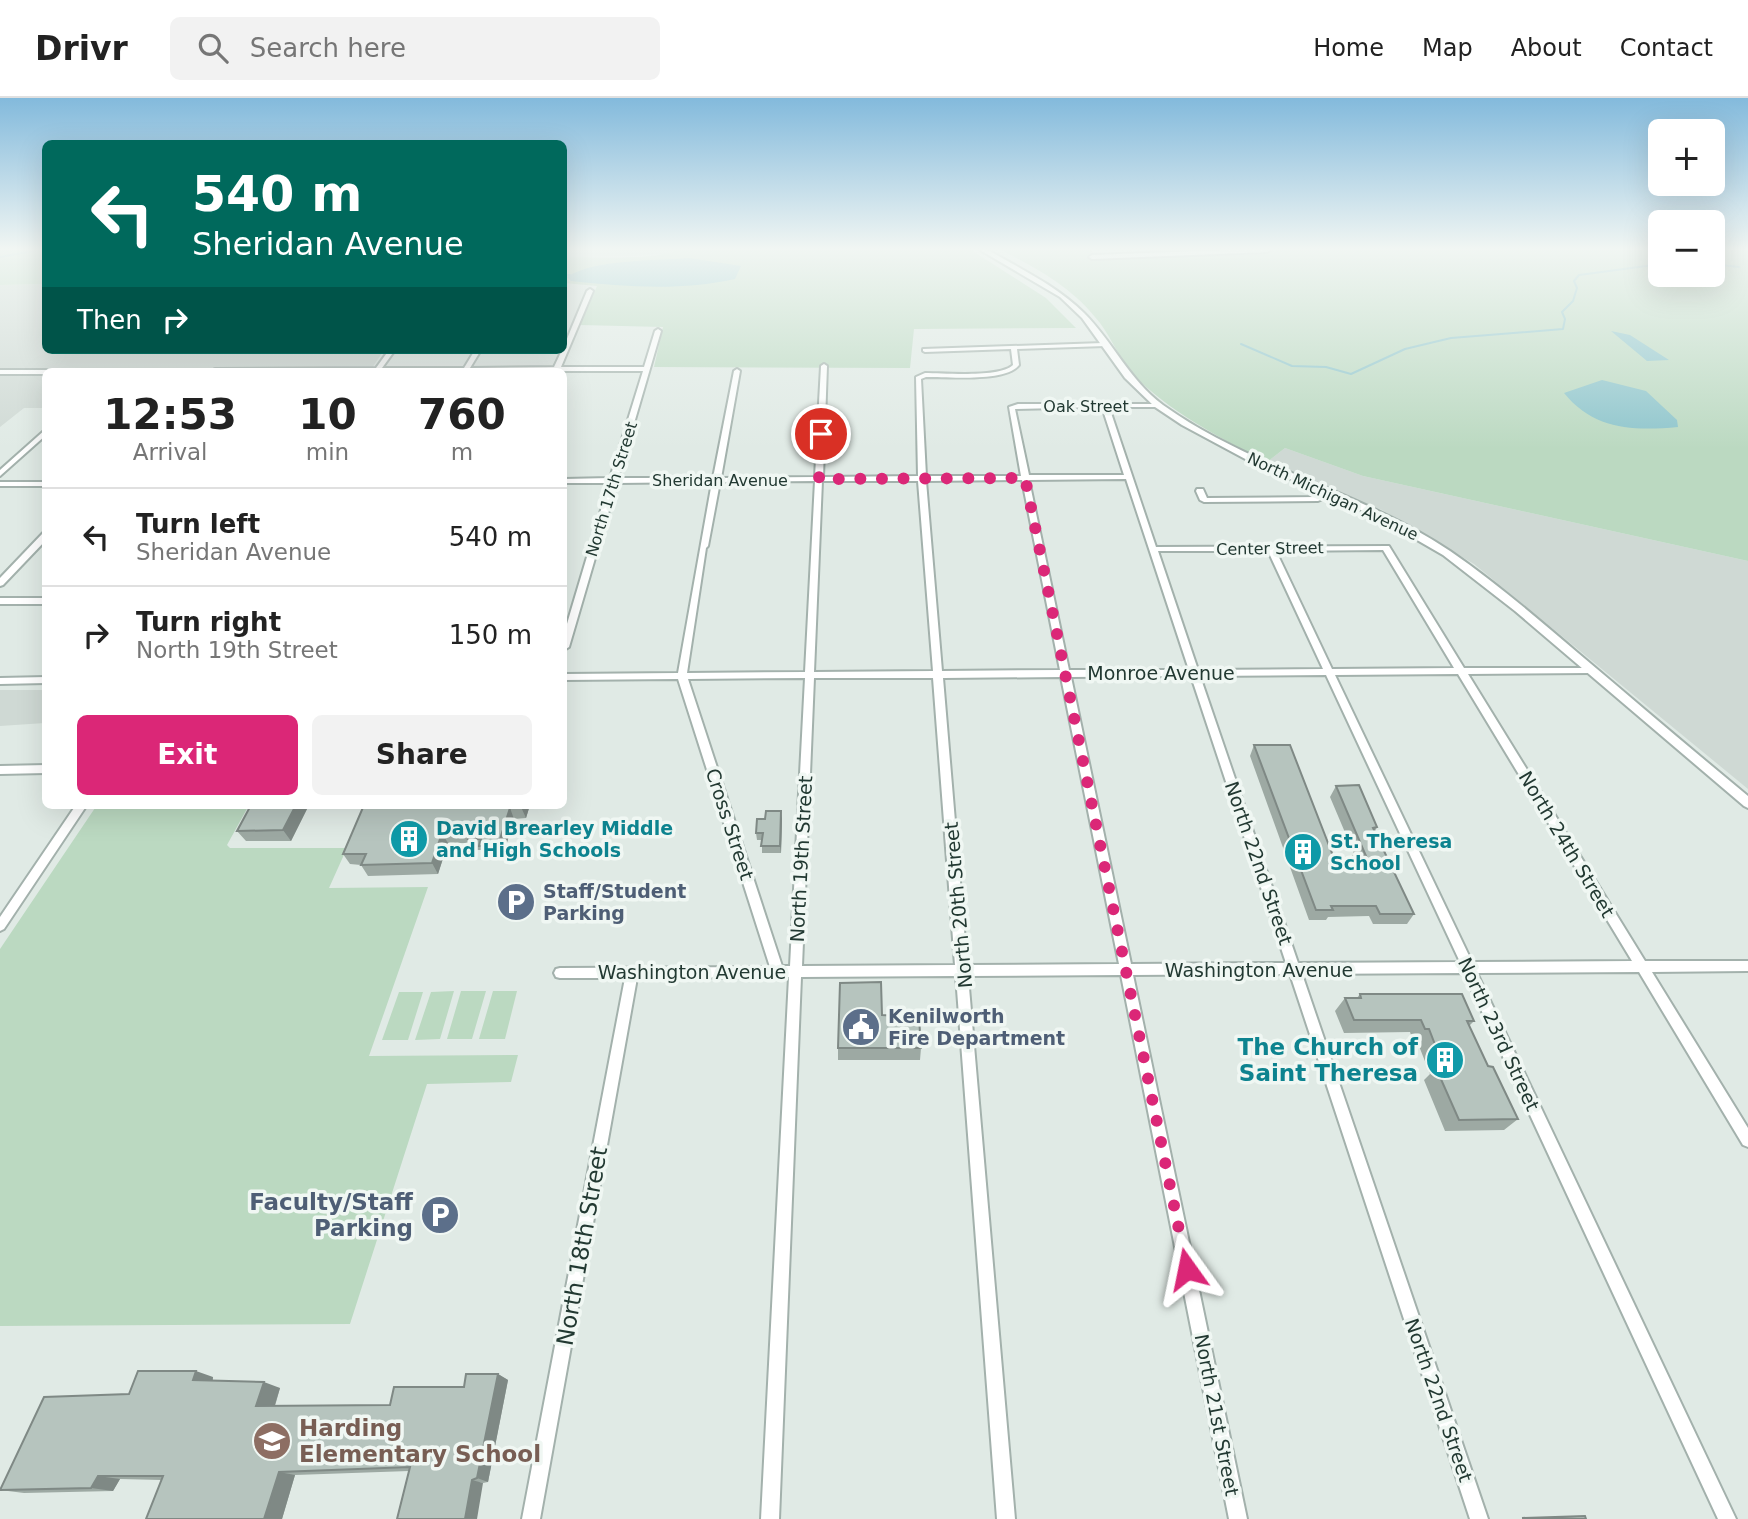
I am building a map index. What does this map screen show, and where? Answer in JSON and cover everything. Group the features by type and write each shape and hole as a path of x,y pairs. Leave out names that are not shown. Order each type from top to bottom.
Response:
{"street":[{"path":"567,344 579,316"},
{"name":"North Michigan Avenue","path":"1083,316 1128,376 1158,405 1217,442 1382,516 1446,553 1591,670 1748,803"},
{"name":"North 17th Street","path":"567,637 658,331"},
{"path":"925,349 1103,345"},
{"name":"North 20th Street","path":"1006,1519 922,479 918,378 1004,373 1016,365 1013,348"},
{"name":"North 19th Street","path":"770,1519 824,366"},
{"path":"567,370 647,369"},
{"path":"682,676 715,480 737,371"},
{"path":"0,372 42,372"},
{"name":"Oak Street","path":"1015,407 1158,405"},
{"name":"North 22nd Street","path":"1105,406 1479,1519"},
{"name":"North 21st Street","path":"1015,407 1012,408 1025,478 1238,1519"},
{"path":"0,474 42,435"},
{"name":"Sheridan Avenue","path":"567,481 1129,477"},
{"path":"0,484 42,484"},
{"path":"1200,491 1204,500 1318,499 1331,494"},
{"path":"0,583 42,539"},
{"name":"North 23rd Street","path":"1271,548 1727,1519"},
{"name":"Center Street","path":"1153,549 1386,548"},
{"name":"North 24th Street","path":"1386,548 1748,1140"},
{"path":"0,601 42,601"},
{"name":"Monroe Avenue","path":"567,677 1591,670"},
{"name":"Cross Street","path":"682,676 778,972"},
{"path":"0,681 42,680"},
{"path":"0,770 42,769"},
{"path":"0,926 79,809"},
{"name":"Washington Avenue","path":"561,973 1748,965"},
{"name":"North 18th Street","path":"531,1519 632,972"}],"shaded area":[{"path":"0,316 42,316 42,354 381,354 372,368 42,368 42,408 24,408 0,427"},
{"path":"1285,448 1363,476 1748,561 1748,789 1474,564 1382,510 1266,463"},
{"path":"0,690 42,690 42,723 0,726"}],"green space":[{"path":"584,316 1064,316 1076,328 914,329 910,368 654,367 663,327 580,325"},
{"path":"1094,316 1748,316 1748,561 1363,476 1285,448 1266,463 1162,400 1132,373"},
{"path":"94,809 247,809 227,845 230,848 347,848 329,888 428,887 369,1056 518,1055 511,1082 427,1084 350,1324 0,1326 0,949"},
{"path":"454,991 440,1039 415,1040 431,992"},
{"path":"461,991 486,991 472,1039 447,1039"},
{"path":"493,991 517,991 505,1039 479,1039"},
{"path":"399,992 423,992 408,1040 382,1040"}],"water":[{"path":"1611,331 1630,335 1669,360 1647,361"},
{"path":"1602,380 1646,391 1677,420 1678,427 1630,428 1601,421 1576,405 1564,393"}],"building":[{"name":"St. Theresa School","path":"1254,745 1290,745 1337,866 1359,866 1354,856 1366,856 1336,786 1359,785 1377,827 1373,828 1414,914 1380,914 1376,906 1331,906 1333,910 1316,910"},
{"path":"249,809 294,809 283,830 237,831"},
{"name":"David Brearley Middle and High Schools","path":"362,809 510,809 500,839 491,846 479,846 481,839 468,839 470,833 442,833 432,863 361,865 366,854 343,854"},
{"path":"766,811 781,811 780,846 761,846 763,833 756,833 757,819 765,819"},
{"name":"Kenilworth Fire Department","path":"881,982 882,1015 919,1017 921,1048 838,1048 840,983"},
{"path":"1360,994 1462,994 1474,1021 1467,1021 1488,1066 1493,1067 1518,1119 1459,1120 1436,1068 1444,1068 1429,1029 1425,1029 1421,1020 1354,1020 1345,998 1361,998"},
{"name":"Harding Elementary School","path":"138,1371 196,1371 193,1380 264,1382 256,1406 390,1405 394,1387 464,1387 466,1374 498,1374 477,1478 472,1480 465,1519 397,1519 410,1467 279,1472 264,1519 146,1519 163,1476 98,1476 91,1488 0,1490 44,1397 129,1394"},
{"path":"1585,1516 1586,1519 1522,1518"}],"waterway":[{"path":"1241,344 1292,366 1326,367 1351,374 1405,349 1451,338 1563,329 1564,316"}],"place":[{"name":"David Brearley Middle and High Schools","path":"409,839"},
{"name":"St. Theresa School","path":"1303,852"},
{"name":"Staff/Student Parking","path":"516,902"},
{"name":"Kenilworth Fire Department","path":"861,1027"},
{"name":"The Church of Saint Theresa","path":"1445,1060"},
{"name":"Faculty/Staff Parking","path":"440,1215"},
{"name":"Harding Elementary School","path":"272,1441"}],"route":[{"path":"821,434 819,479 1025,478 1187,1269"}]}
